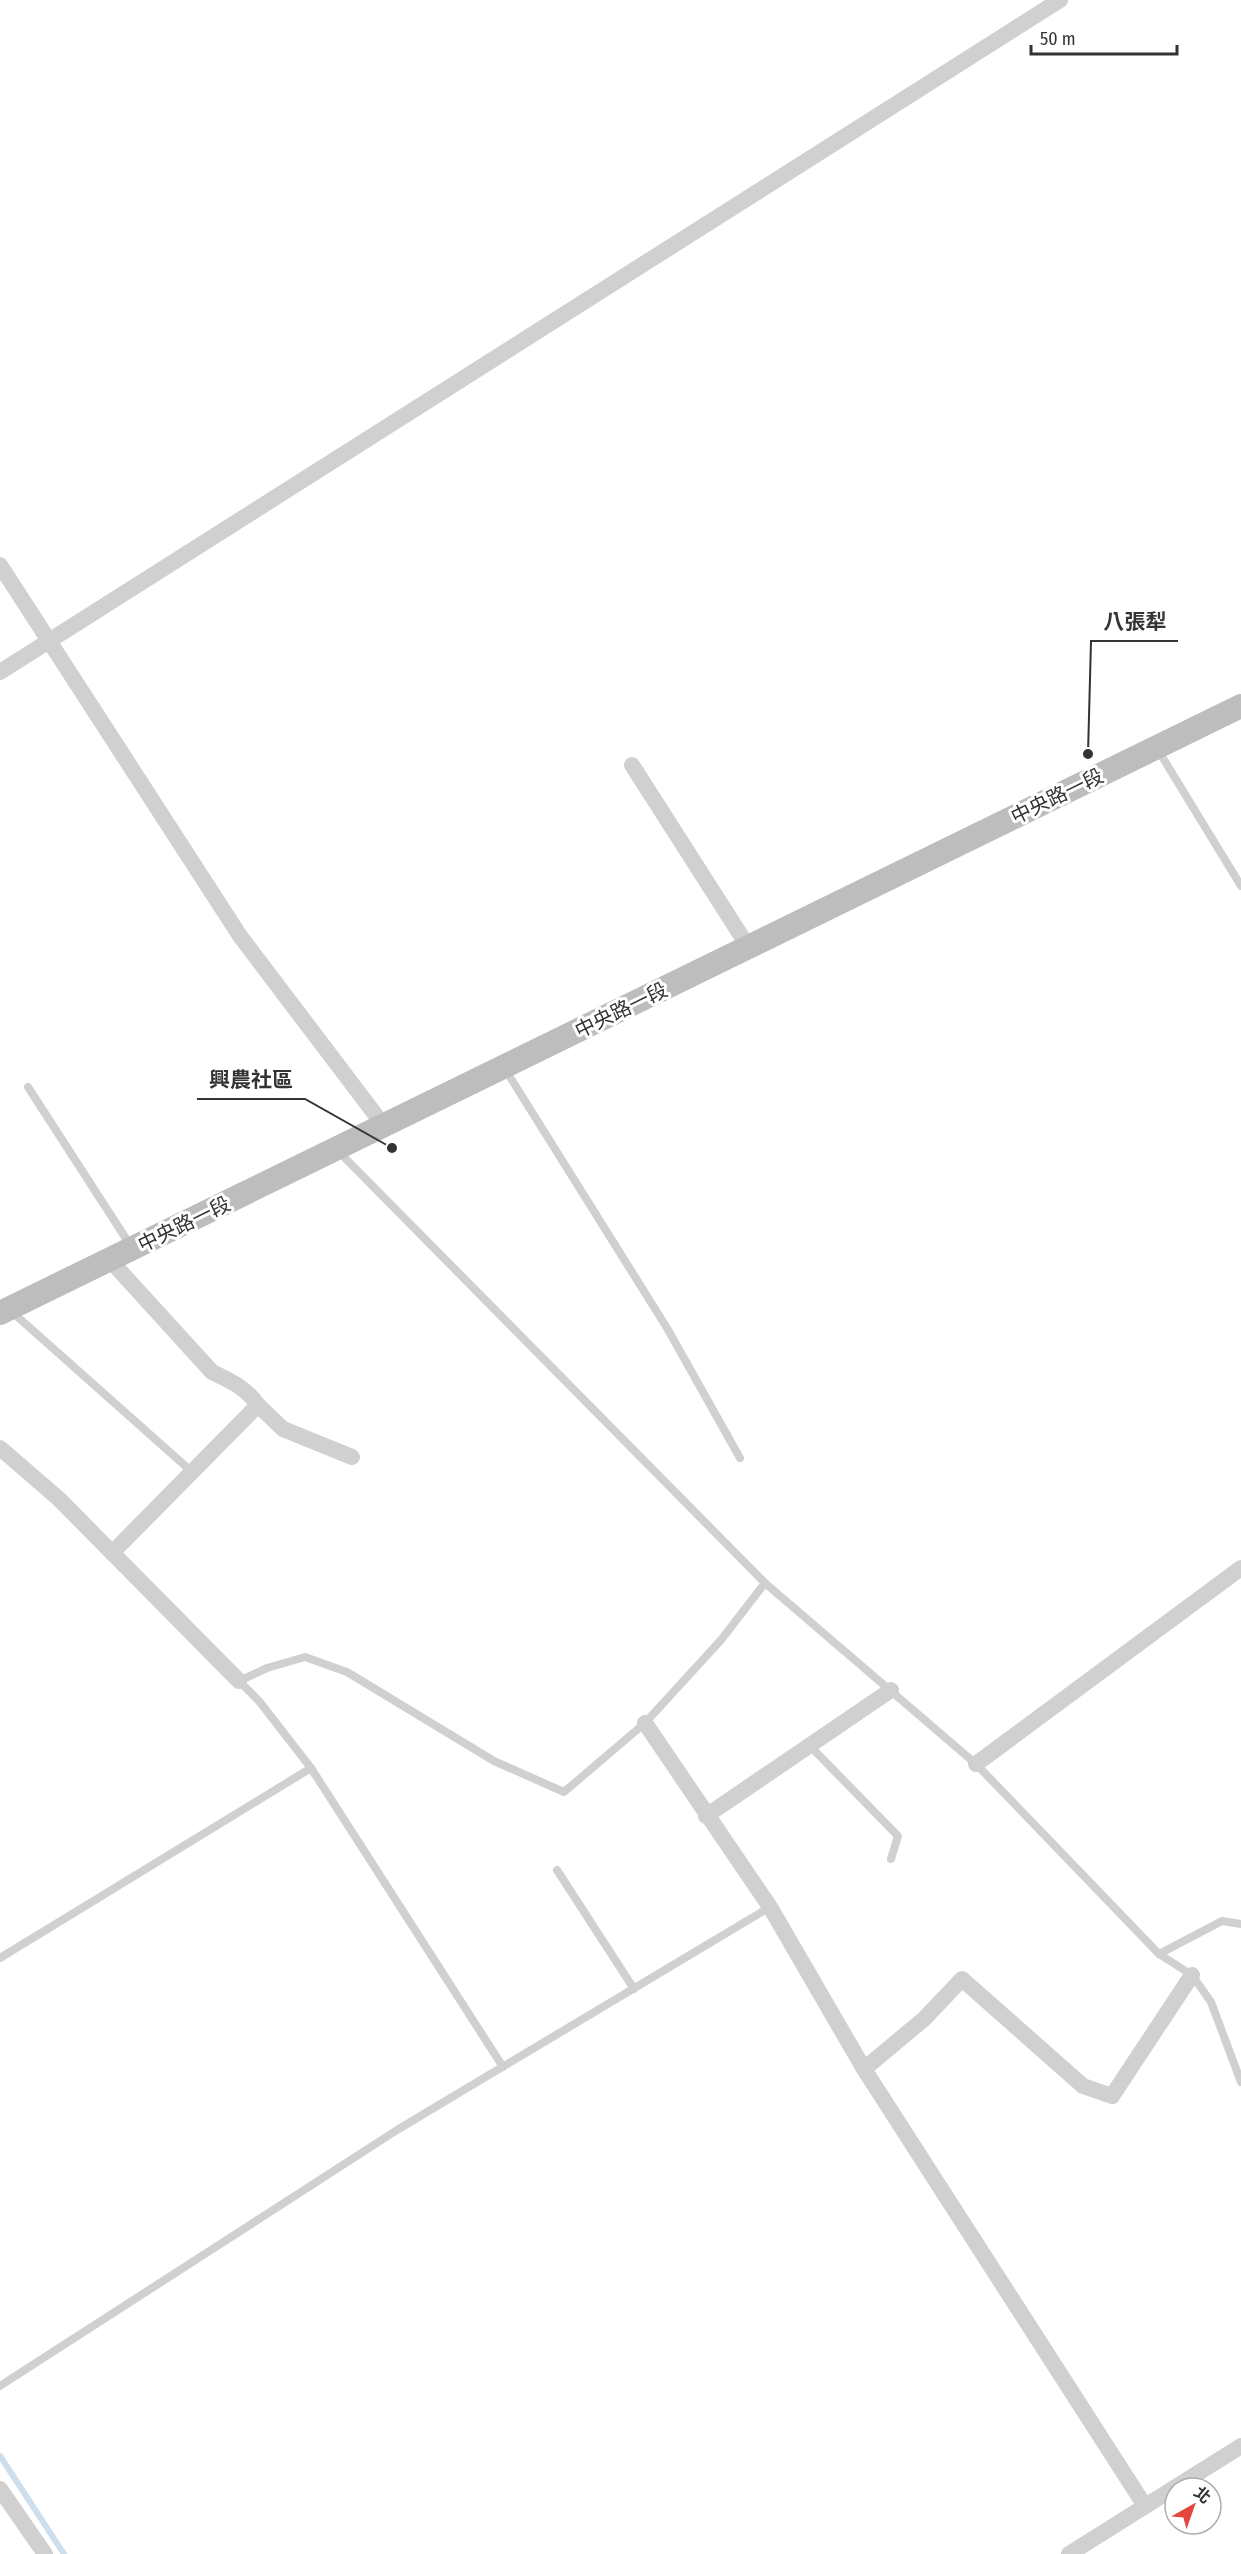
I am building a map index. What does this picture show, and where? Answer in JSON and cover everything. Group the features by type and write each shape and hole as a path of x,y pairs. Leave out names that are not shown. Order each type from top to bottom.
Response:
{"street":[{"path":"0,672 1060,0"},
{"path":"0,565 240,936 384,1126"},
{"name":"中央路一段","path":"4,1311 133,1250 503,1066 1241,706"},
{"path":"632,765 749,948"},
{"path":"110,1260 212,1372 235,1382 249,1392 258,1405 283,1429 352,1457"},
{"path":"112,1553 258,1405"},
{"path":"0,1448 58,1499 239,1681"},
{"path":"976,1764 1241,1568"},
{"path":"706,1816 891,1690"},
{"path":"645,1723 706,1816 770,1907 864,2068 1145,2506"},
{"path":"864,2068 924,2019 962,1979 1083,2086 1112,2096 1192,1975"},
{"path":"1069,2554 1241,2446"},
{"path":"0,2489 45,2554"}],"lane":[{"path":"1156,747 1241,886"},
{"path":"503,1066 667,1328 740,1458"},
{"path":"28,1087 133,1250"},
{"path":"336,1149 765,1583 976,1764 1159,1954 1192,1975 1211,2002 1241,2082"},
{"path":"4,1311 191,1471"},
{"path":"503,2067 311,1768 258,1701 239,1681 267,1668 305,1657 347,1672 494,1761 564,1792 645,1723 721,1640 765,1583"},
{"path":"810,1746 898,1836 891,1859"},
{"path":"0,1958 311,1768"},
{"path":"557,1870 634,1989"},
{"path":"0,2386 397,2130 770,1907"},
{"path":"1159,1954 1222,1921 1241,1924"}],"waterway":[{"path":"0,2456 64,2554"}],"place":[{"name":"八張犁","path":"1088,754"},
{"name":"興農社區","path":"392,1148"}]}
